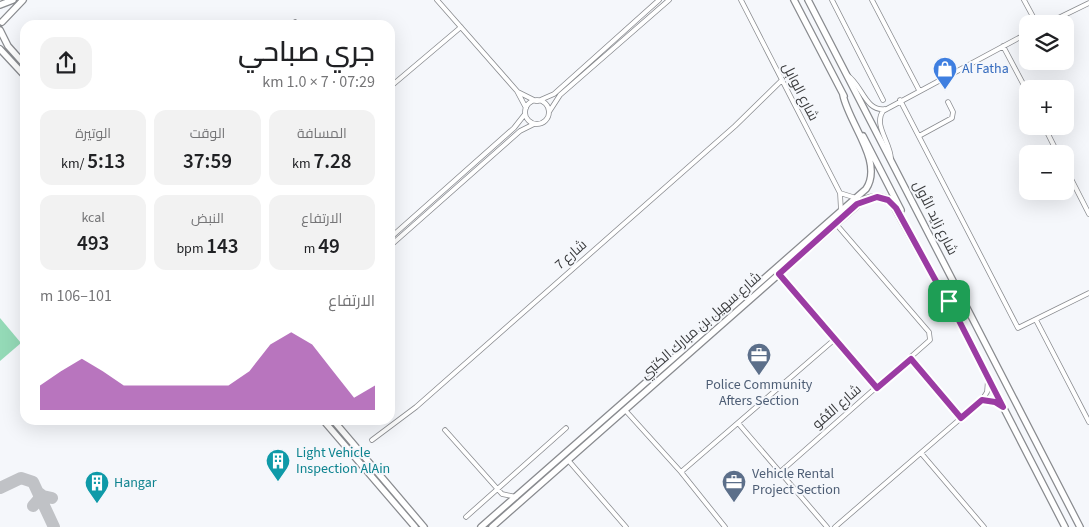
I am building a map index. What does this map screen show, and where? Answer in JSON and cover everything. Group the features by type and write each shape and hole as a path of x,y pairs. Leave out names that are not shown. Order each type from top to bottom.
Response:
{"street":[{"path":"0,5 13,0"},
{"path":"20,59 8,46 0,30 2,22 23,0"},
{"path":"437,0 517,91 526,108"},
{"path":"395,234 514,128 525,114 526,108 530,103 554,94 660,0"},
{"path":"395,242 517,134 534,124 544,122 560,95 669,0"},
{"name":"شارع الوابِل","path":"741,0 840,193 841,212"},
{"name":"شارع زايد الأول","path":"794,0 1065,527"},
{"name":"شارع زايد الأول","path":"808,0 1080,527"},
{"path":"832,0 883,100"},
{"path":"872,0 919,90"},
{"path":"1024,0 1032,15"},
{"path":"1064,15 1089,3"},
{"path":"0,15 2,22"},
{"path":"395,83 461,26"},
{"path":"847,75 858,83 871,106 878,110 884,109 1019,38"},
{"path":"1003,46 1021,80"},
{"path":"0,50 20,71"},
{"name":"شارع 7","path":"395,423 416,407 735,126 781,81"},
{"path":"517,91 544,103 549,112"},
{"name":"شارع سهيل بن مبارك الكتبي","path":"481,527 857,198 868,185 872,167 848,113 843,95"},
{"path":"900,100 1018,328 1089,292"},
{"path":"919,136 952,118 953,112 948,102"},
{"path":"884,109 880,115 879,122 890,147 891,160"},
{"path":"525,114 534,124"},
{"path":"1074,185 1089,214"},
{"path":"840,193 850,198 857,198"},
{"name":"شارع سهيل بن مبارك الكتبي","path":"492,527 836,224 867,199 877,197 888,200 896,208 943,294 949,301"},
{"name":"شارع النُّمُو","path":"779,472 929,343 929,332 836,224"},
{"path":"779,274 877,388"},
{"path":"1036,320 1089,422"},
{"path":"681,472 835,339"},
{"path":"911,359 961,418"},
{"path":"835,527 982,400 987,392 988,377"},
{"path":"982,400 995,402 1003,407"},
{"path":"625,410 681,472 725,527"},
{"path":"738,423 827,527"},
{"path":"327,425 415,527"},
{"path":"337,425 424,527"},
{"name":"شارع 7","path":"372,440 392,425"},
{"path":"466,518 566,428"},
{"path":"445,430 502,494 504,508"},
{"path":"921,453 984,527"},
{"path":"568,460 626,527"},
{"path":"502,494 517,497"},
{"path":"715,527 721,522"}],"green space":[{"path":"0,318 20,344 0,361"}],"taxiway":[{"path":"0,488 21,478 33,482 54,527"},
{"path":"33,506 39,499 39,493 52,498"}],"place":[{"name":"Al Fatha","path":"945,90"},
{"name":"Police Community Afters Section","path":"759,376"},
{"name":"Light Vehicle Inspection AlAin","path":"278,482"},
{"name":"Vehicle Rental Project Section","path":"734,503"},
{"name":"Hangar","path":"97,504"}],"route":[{"path":"882,197 896,208 922,258 949,301 1003,407 995,402 982,400 961,418 911,359 877,388 779,274 857,204 867,199 882,197"}]}
